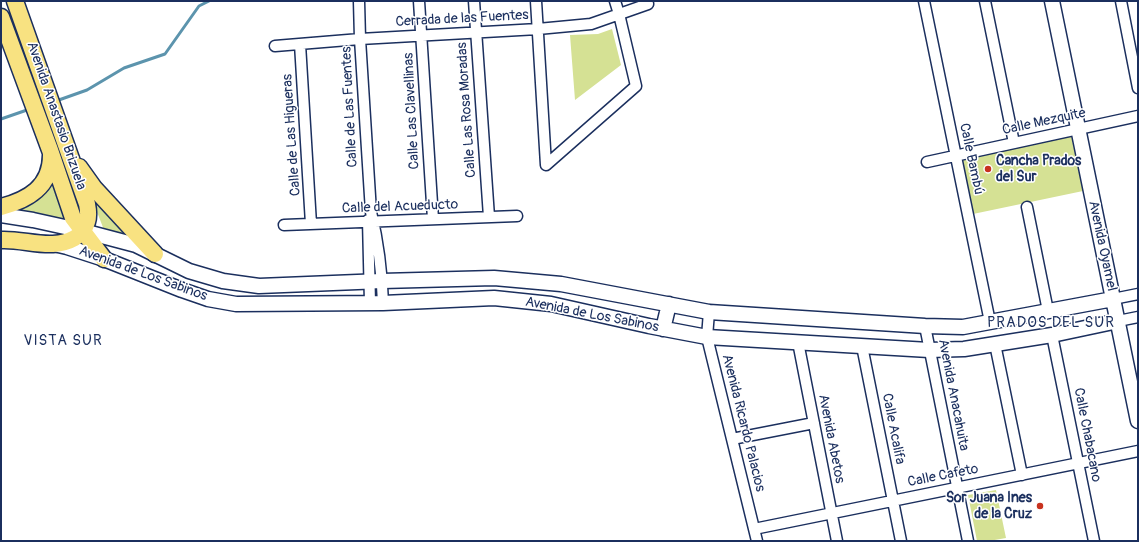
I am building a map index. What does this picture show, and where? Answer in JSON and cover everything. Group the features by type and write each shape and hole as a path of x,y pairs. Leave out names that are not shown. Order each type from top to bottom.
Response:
{"main road":[{"name":"Avenida Anastasio Brizuela","path":"15,1 87,204 88,222 83,231"},
{"name":"Avenida Anastasio Brizuela","path":"2,25 50,150 73,218 104,259"},
{"path":"1,207 25,198 34,193 41,186 48,174 50,150"},
{"path":"68,152 94,188 155,254"},
{"path":"1,240 53,244 67,242 83,231"}],"street":[{"name":"Calle de Las Fuentes","path":"359,1 370,218"},
{"name":"Calle Las Clavellinas","path":"419,1 432,219"},
{"name":"Calle Las Rosa Moradas","path":"474,1 489,217"},
{"path":"536,1 546,165 636,86 615,1"},
{"name":"Calle Bambú","path":"924,1 990,322"},
{"path":"985,1 1014,143"},
{"name":"Avenida Oyamel","path":"1052,1 1138,421"},
{"path":"1121,1 1138,88"},
{"name":"Cerrada de las Fuentes","path":"275,46 360,39 538,29 590,24 648,4"},
{"name":"Calle de Las Higueras","path":"300,44 311,224"},
{"name":"Calle Mezquite","path":"927,162 1138,116"},
{"path":"1027,207 1048,311"},
{"name":"Avenida de Los Sabinos","path":"1,215 83,231 136,245 189,271 223,281 259,286 494,278 561,284 709,312 925,326 963,327 1138,294"},
{"name":"Calle del Acueducto","path":"284,225 370,218 432,219 517,216"},
{"path":"370,218 376,281 376,303"},
{"name":"Avenida de Los Sabinos","path":"53,244 68,247 104,259 208,299 236,304 376,303 494,298 551,304 663,329 707,337 929,350 964,349 1138,317"},
{"path":"663,329 669,304"},
{"name":"Avenida Ricardo Palacios","path":"709,312 707,337 757,541"},
{"name":"Avenida Anacahuita","path":"925,326 968,541"},
{"name":"Calle Chabacano","path":"1052,334 1094,541"},
{"name":"Avenida Abetos","path":"798,342 838,541"},
{"path":"995,344 1022,475"},
{"name":"Calle Acalifa","path":"862,346 901,541"},
{"path":"732,439 814,423"},
{"name":"Calle Cafeto","path":"754,529 1138,451"}],"green space":[{"path":"612,29 621,65 575,100 570,35 598,34"},
{"path":"1071,135 1083,191 973,214 961,158"},
{"path":"52,181 66,220 7,211 30,205 39,198"},
{"path":"87,186 136,241 104,230"},
{"path":"996,490 1006,538 989,541 977,541 968,495"}],"waterway":[{"path":"56,101 87,90 124,68 165,54 199,6 209,1"},
{"path":"1,119 27,110"}],"place":[{"name":"Cancha Prados del Sur","path":"988,169"},
{"name":"Sor Juana Ines de la Cruz","path":"1040,506"}],"district":[{"name":"PRADOS DEL SUR","path":"1051,323"},
{"name":"VISTA SUR","path":"63,341"}]}
